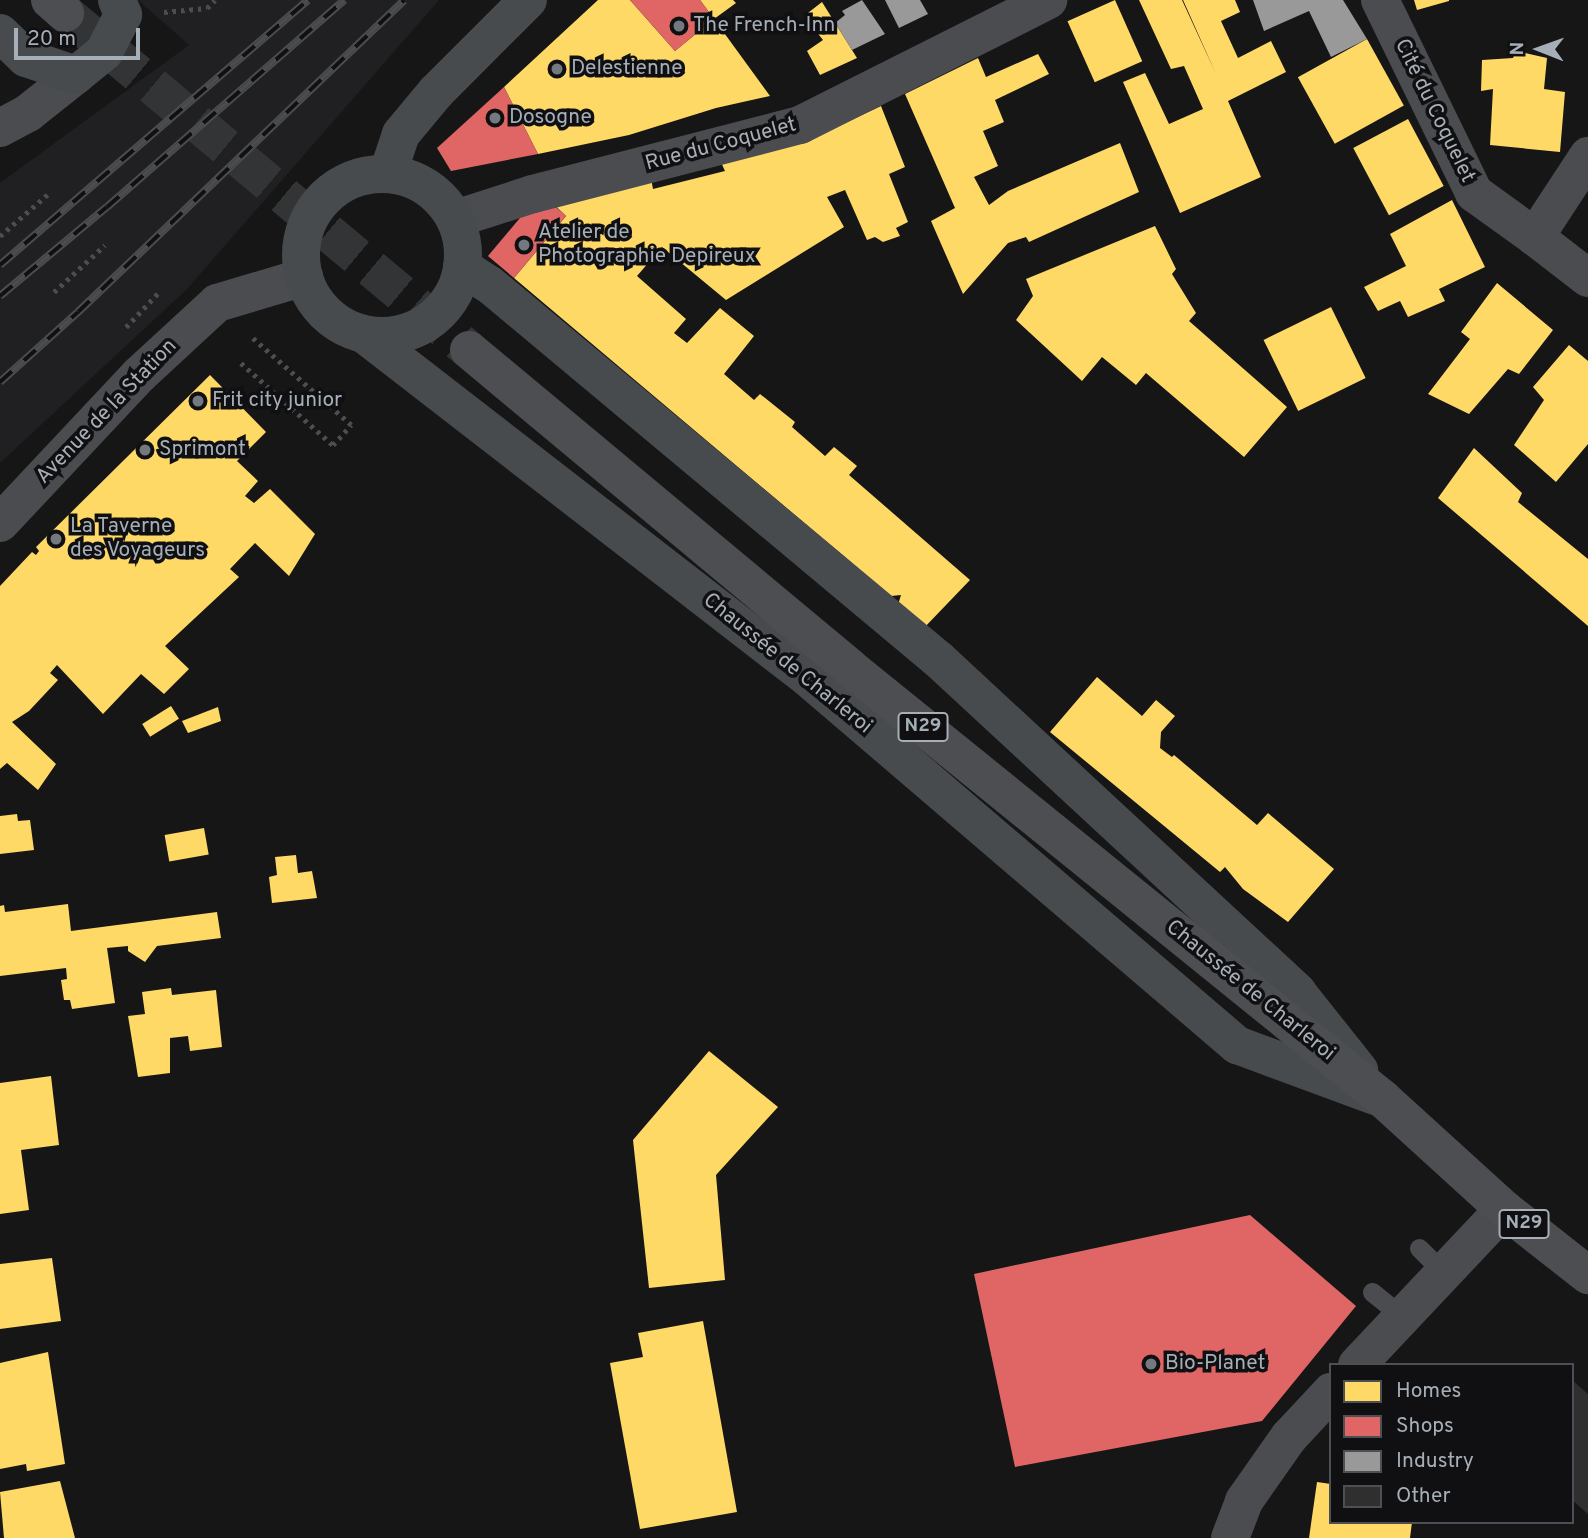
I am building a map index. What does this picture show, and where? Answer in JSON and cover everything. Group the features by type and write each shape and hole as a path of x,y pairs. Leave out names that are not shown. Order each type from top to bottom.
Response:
{"main road":[{"name":"Chaussée de Charleroi","path":"469,350 849,667 1383,1099 1504,1209 1588,1275"}],"street":[{"path":"388,173 401,134 436,92 528,0"},
{"name":"Rue du Coquelet","path":"455,219 533,194 800,125 1048,0"},
{"name":"Cité du Coquelet","path":"1380,0 1474,193 1588,278"},
{"path":"0,128 28,113 104,52 120,8"},
{"path":"0,33 26,58 76,75"},
{"path":"1535,237 1588,156"},
{"path":"388,173 415,180 440,197 455,219 462,240 462,267 458,284 444,307 423,325 401,333 365,335 335,322 315,302 304,277 300,254 305,226 320,201 341,184 368,174 388,173"},
{"name":"Chaussée de Charleroi","path":"462,267 489,285 938,659 1297,992 1383,1099"},
{"path":"217,303 304,277"},
{"name":"Avenue de la Station","path":"0,523 139,375 217,303"},
{"name":"Chaussée de Charleroi","path":"365,335 808,678 1237,1045 1383,1099"},
{"path":"1359,1363 1402,1316 1431,1260 1504,1209"},
{"path":"1230,1538 1251,1491 1289,1437 1329,1394"}],"lane":[{"path":"1371,1292 1402,1316"}],"path":[{"path":"120,8 207,8 215,0"},
{"path":"0,236 48,194"},
{"path":"54,292 105,245"},
{"path":"124,328 159,292"},
{"path":"217,303 257,343 351,425 333,445 241,363"}],"shaded area":[{"path":"138,0 439,0 187,289 0,463 0,183 189,45"}],"building: Homes":[{"path":"598,0 630,0 675,51 714,19 770,96 716,108 629,135 538,154 504,87"},
{"path":"700,0 733,0 736,3 714,19"},
{"path":"1115,0 1142,61 1095,82 1067,21"},
{"path":"1139,0 1182,0 1216,74 1183,0 1235,0 1240,12 1221,21 1238,58 1271,41 1286,72 1228,101 1261,177 1180,213 1123,82 1145,73 1169,124 1203,109 1184,66 1171,69"},
{"path":"1414,0 1449,0 1449,1 1417,10"},
{"path":"822,2 857,58 820,75 807,51 823,40 804,16"},
{"path":"1367,39 1404,105 1335,144 1298,77"},
{"path":"1516,51 1547,58 1544,89 1565,92 1560,152 1490,145 1493,89 1481,91 1482,60 1513,58"},
{"path":"1038,54 1049,74 995,100 1004,122 983,131 998,166 974,177 989,205 1008,191 1120,143 1139,192 1029,242 1026,237 1008,243 963,294 931,221 955,208 905,94 978,58 986,77"},
{"path":"881,106 905,167 889,174 908,222 896,228 900,236 883,242 875,237 867,240 845,190 827,197 844,227 726,300 662,247 637,276 686,319 674,333 687,343 720,308 754,336 724,374 754,400 760,394 795,422 792,427 825,456 834,447 857,466 849,475 970,580 922,630 897,608 901,595 891,596 514,278 566,216 549,200 650,173 653,189 725,171 719,158 841,125"},
{"path":"1408,119 1444,186 1389,215 1353,148"},
{"path":"1452,200 1485,267 1439,289 1445,301 1408,317 1400,301 1378,311 1364,287 1406,266 1390,234"},
{"path":"1155,226 1176,269 1172,274 1196,313 1189,321 1287,407 1244,457 1146,373 1136,385 1102,357 1082,381 1016,320 1033,296 1026,279"},
{"path":"1497,283 1553,330 1519,374 1508,369 1469,414 1428,394 1470,339 1461,332"},
{"path":"1331,307 1366,378 1298,411 1264,340"},
{"path":"1569,345 1588,361 1588,444 1556,482 1514,445 1544,400 1533,387"},
{"path":"210,375 266,432 237,461 258,481 245,496 254,503 270,489 315,534 289,576 255,543 230,569 239,577 165,646 189,669 164,694 141,674 103,714 57,665 50,673 58,680 29,711 12,722 56,764 38,790 7,763 0,769 0,586 32,552 36,555 39,551 36,547"},
{"path":"1474,448 1522,493 1518,502 1588,559 1588,626 1438,498"},
{"path":"1097,677 1142,716 1156,700 1175,716 1161,732 1160,748 1172,757 1174,755 1257,825 1268,813 1334,869 1288,922 1243,889 1225,867 1220,872 1050,732"},
{"path":"171,706 179,719 150,737 142,724"},
{"path":"218,707 221,721 188,733 182,721"},
{"path":"17,814 18,821 30,820 34,850 0,854 0,816"},
{"path":"204,828 209,855 169,862 165,835"},
{"path":"296,855 298,873 312,871 317,898 272,903 269,877 277,875 275,857"},
{"path":"68,904 71,931 217,912 221,938 157,946 145,962 128,951 128,946 107,948 115,1003 72,1009 70,1000 64,1000 61,980 67,979 66,968 0,976 0,906 4,905 5,912"},
{"path":"171,988 172,995 216,990 222,1047 190,1051 188,1036 170,1038 170,1073 138,1077 128,1016 145,1014 142,992"},
{"path":"709,1051 778,1107 716,1175 725,1280 649,1288 633,1140"},
{"path":"51,1076 59,1145 21,1150 29,1210 0,1214 0,1083"},
{"path":"52,1258 61,1321 0,1329 0,1264"},
{"path":"703,1321 737,1512 640,1529 610,1363 643,1357 638,1333"},
{"path":"48,1352 65,1464 27,1471 26,1464 0,1469 0,1363"},
{"path":"60,1481 75,1538 4,1538 0,1492"},
{"path":"1317,1482 1329,1484 1329,1524 1412,1524 1410,1538 1309,1538"}],"building: Shops":[{"name":"The French-Inn","path":"630,0 700,0 714,19 675,51"},
{"name":"Dosogne","path":"504,87 538,154 451,171 437,148"},
{"path":"540,194 566,216 514,278 488,256"},
{"name":"Bio-Planet","path":"1250,1215 1356,1306 1262,1421 1015,1467 974,1274"}],"building: Industry":[{"path":"862,0 885,34 852,50 835,23 845,15 842,11"},
{"path":"885,0 920,0 928,14 899,28"},
{"path":"1253,0 1343,0 1367,39 1331,57 1309,11 1264,31"}],"building: Other":[{"path":"1574,1382 1588,1394 1588,1514 1574,1502"}],"tunnel":[{"path":"65,13 469,350"}],"railway":[{"path":"0,265 308,0"},
{"path":"0,296 107,207 344,0"},
{"path":"0,382 78,312 404,0"}],"place":[{"name":"The French-Inn","path":"679,26"},
{"name":"Delestienne","path":"557,69"},
{"name":"Dosogne","path":"495,118"},
{"name":"Atelier de Photographie Depireux","path":"524,245"},
{"name":"Frit city junior","path":"198,401"},
{"name":"Sprimont","path":"145,450"},
{"name":"La Taverne des Voyageurs","path":"56,539"},
{"name":"Bio-Planet","path":"1151,1364"}]}
